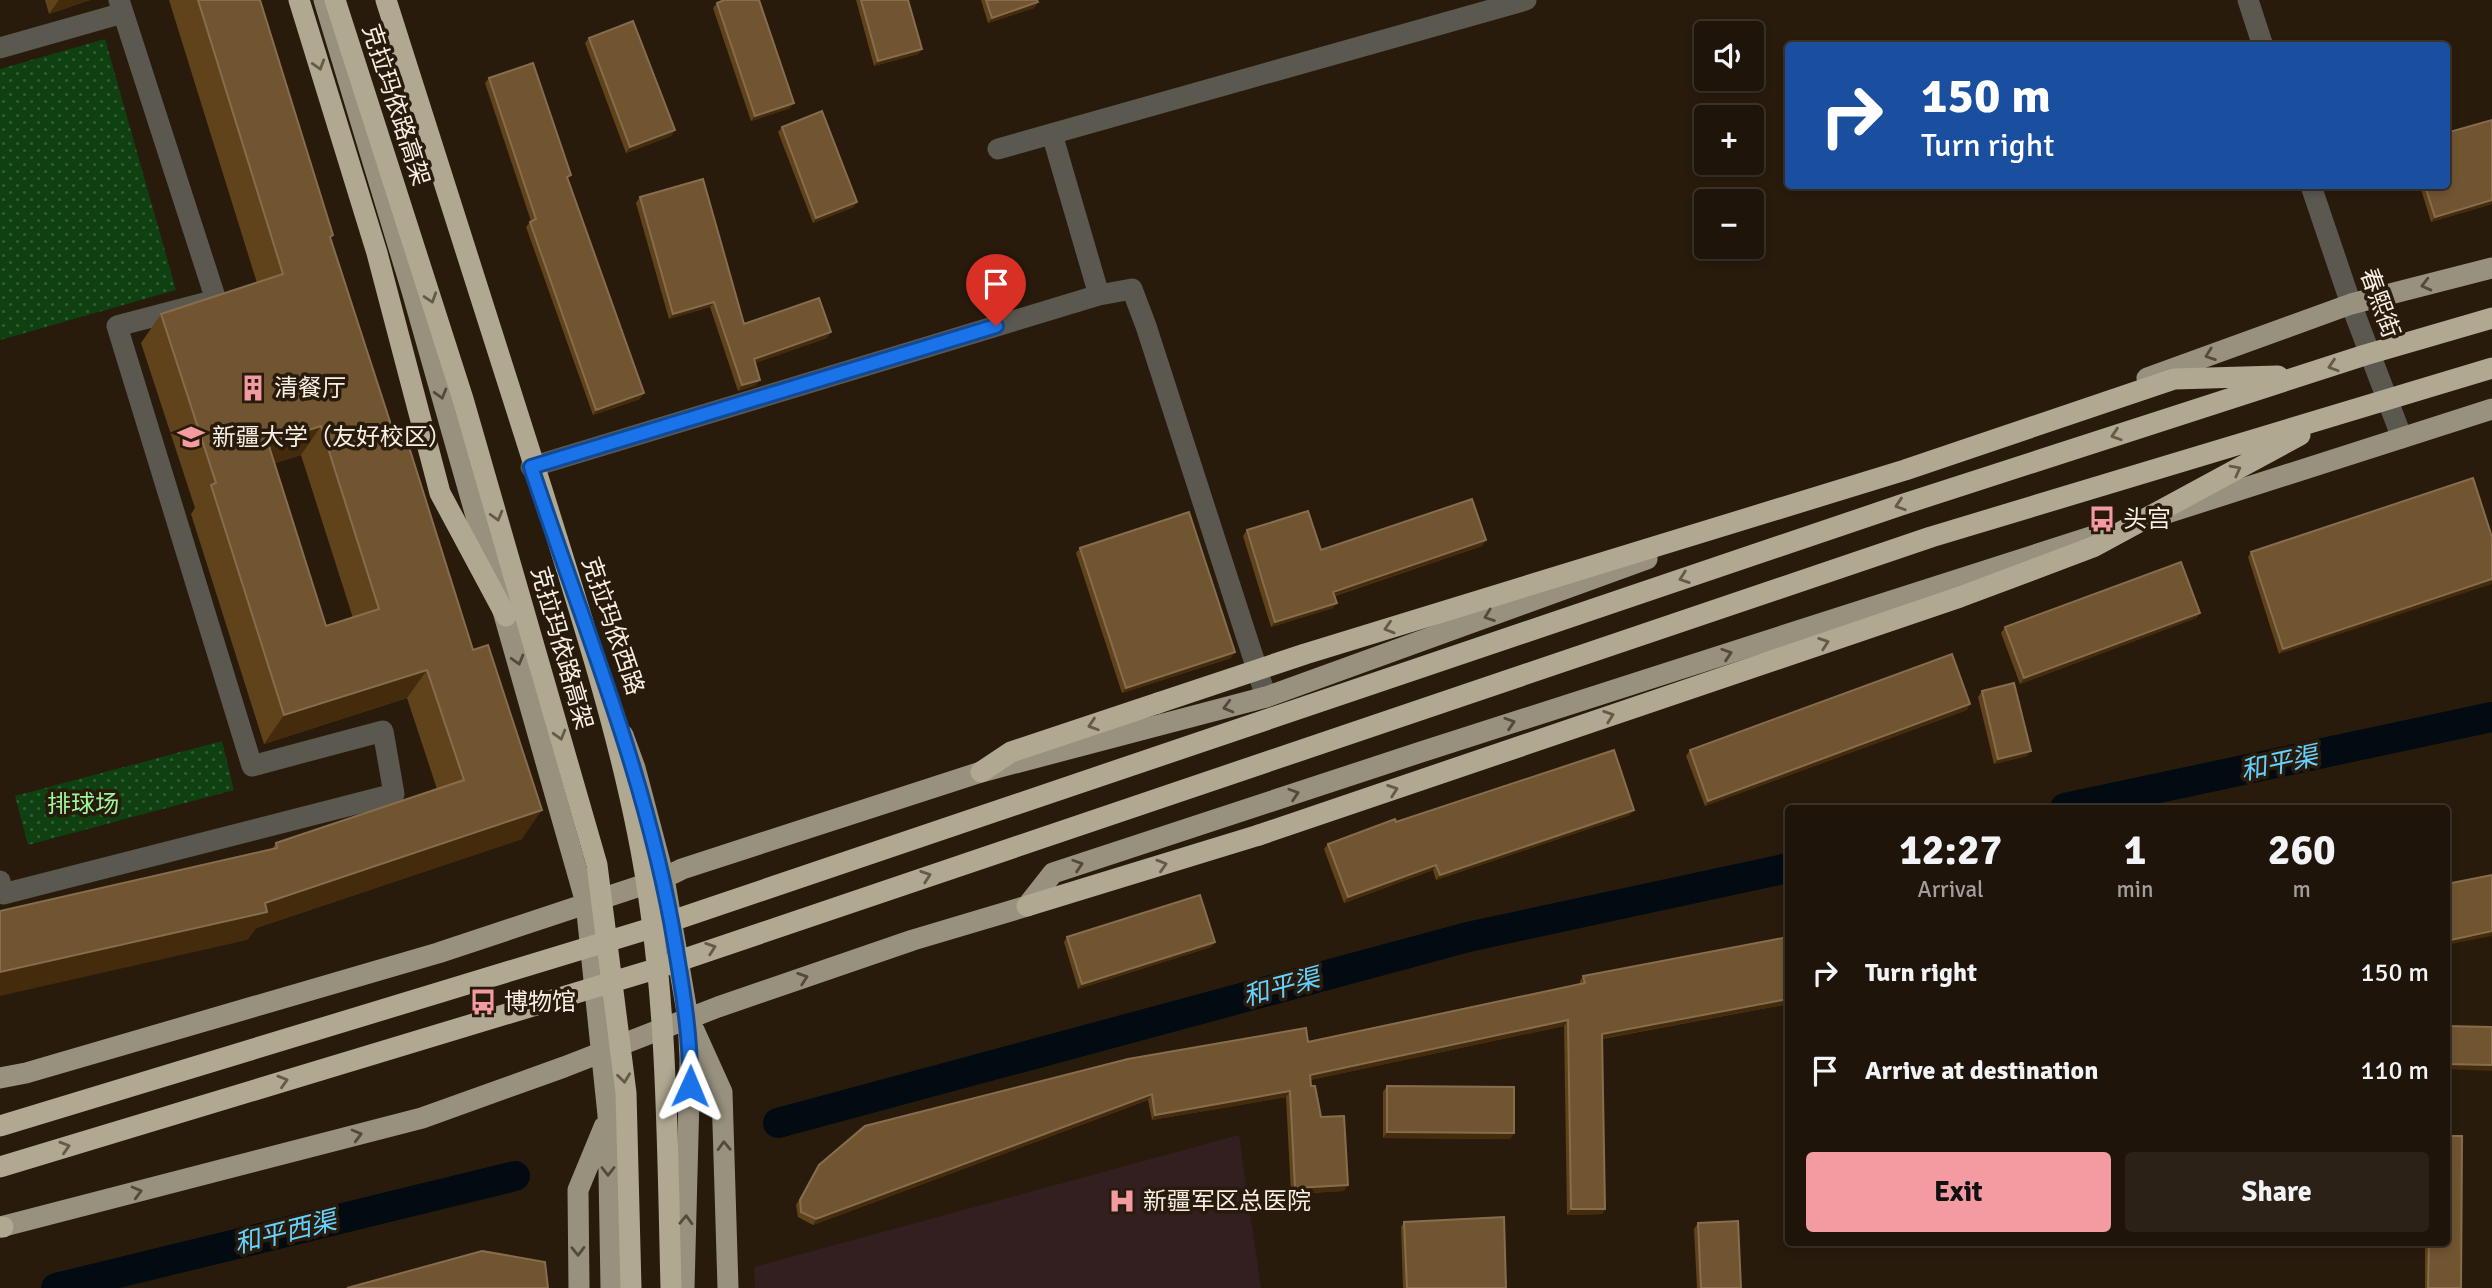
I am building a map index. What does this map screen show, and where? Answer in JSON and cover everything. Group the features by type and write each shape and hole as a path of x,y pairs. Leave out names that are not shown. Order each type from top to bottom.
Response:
{"highway":[{"path":"299,0 377,253 440,493 506,616"},
{"name":"克拉玛依路高架","path":"335,0 463,399 597,865 626,1094 631,1288"},
{"name":"克拉玛依路高架","path":"385,0 507,377 598,673 637,831 658,973 666,1088 671,1288"},
{"path":"0,1126 645,930 1888,509 2301,376 2492,318"},
{"path":"0,1167 652,970 1930,537 2492,369"},
{"path":"982,772 1011,752 1305,654 1905,470 2174,379 2301,376"},
{"path":"1027,906 1259,835 1960,597 2093,547 2339,414"}],"main road":[{"path":"324,0 412,291 586,903 608,1115 611,1288"},
{"name":"克拉玛依西路","path":"385,0 493,354 635,768 664,878 688,1017 690,1059 684,1288"},
{"path":"0,1078 26,1073 438,953 664,878 682,869 982,772 1266,697 2351,304 2492,268"},
{"path":"1,1227 422,1118 602,1052 688,1017 913,940 1027,906 1053,873 2492,409"},
{"path":"688,1017 722,1092 728,1288"},
{"path":"579,1288 578,1190 608,1115"}],"street":[{"path":"998,149 1526,0"},
{"path":"2248,0 2262,42"},
{"path":"0,48 121,7 216,300 117,326 252,765 383,730 394,794 3,894 0,881"},
{"path":"1052,134 1099,295"},
{"name":"春熙街","path":"2312,189 2351,304 2402,438"},
{"path":"531,467 1099,295 1132,289 1151,339 1266,697"}],"shaded area":[{"name":"新疆军区总医院","path":"1239,1135 1261,1288 755,1288 754,1267"}],"green space":[{"path":"105,39 176,290 0,340 0,69"},
{"name":"排球场","path":"222,741 234,790 28,845 15,796"}],"building":[{"path":"198,0 260,0 333,235 330,237 394,434 404,431 473,650 488,645 542,810 265,903 267,912 0,972 0,911 277,848 276,843 464,780 427,670 284,715 211,485 216,483 161,314 283,274","holes":["321,426 379,609 326,626 268,443"]},
{"path":"724,0 759,0 794,103 755,116 717,3"},
{"path":"861,0 908,0 922,49 878,61"},
{"path":"986,0 1037,0 1038,2 992,18"},
{"path":"633,21 675,130 630,147 589,38"},
{"path":"533,63 571,175 567,177 644,393 596,410 530,222 536,219 489,78"},
{"path":"822,111 857,202 816,218 782,127"},
{"path":"2492,120 2492,200 2435,217 2426,189 2450,189 2450,132"},
{"path":"703,179 744,324 819,298 831,332 754,359 760,380 742,385 714,302 673,314 640,197"},
{"path":"2473,478 2492,537 2492,579 2283,649 2251,552"},
{"path":"1472,499 1486,540 1333,592 1337,603 1275,622 1247,530 1308,511 1321,550"},
{"path":"1189,512 1235,652 1126,688 1080,548"},
{"path":"2181,562 2200,613 2024,678 2005,627"},
{"path":"1952,654 1970,704 1708,801 1690,750"},
{"path":"2014,683 2031,751 1998,759 1982,691"},
{"path":"1614,750 1634,810 1440,875 1436,865 1348,897 1328,844 1395,819 1396,822"},
{"path":"2492,875 2492,931 2450,940 2450,883"},
{"path":"1200,895 1215,942 1082,984 1067,937"},
{"path":"1785,938 1785,1000 1602,1034 1605,1209 1571,1209 1568,1020 1310,1075 1321,1117 1344,1116 1348,1185 1295,1188 1290,1091 1155,1115 1152,1094 816,1219 801,1212 800,1200 819,1165 865,1126 1128,1059 1306,1028 1308,1042 1585,983 1583,976"},
{"path":"2450,1026 2492,1027 2492,1065 2450,1064"},
{"path":"1387,1086 1514,1087 1514,1133 1387,1132"},
{"path":"2450,1136 2462,1136 2461,1288 2428,1288 2429,1246 2450,1246"},
{"path":"1504,1217 1506,1288 1407,1288 1404,1222"},
{"path":"1738,1221 1741,1288 1701,1288 1698,1223"},
{"path":"482,1251 545,1262 548,1288 347,1288"}],"waterway":[{"name":"和平渠","path":"2079,805 2492,717"},
{"name":"和平渠","path":"778,1123 1468,937 1785,869"},
{"name":"和平西渠","path":"56,1288 515,1176"}],"place":[{"name":"清餐厅","path":"253,388"},
{"name":"新疆大学（友好校区）","path":"191,437"},
{"name":"头宫","path":"2102,519"},
{"name":"博物馆","path":"483,1002"},
{"name":"新疆军区总医院","path":"1122,1201"}],"route":[{"path":"690,1086 688,1017 664,878 635,768 531,467 996,326"}]}
